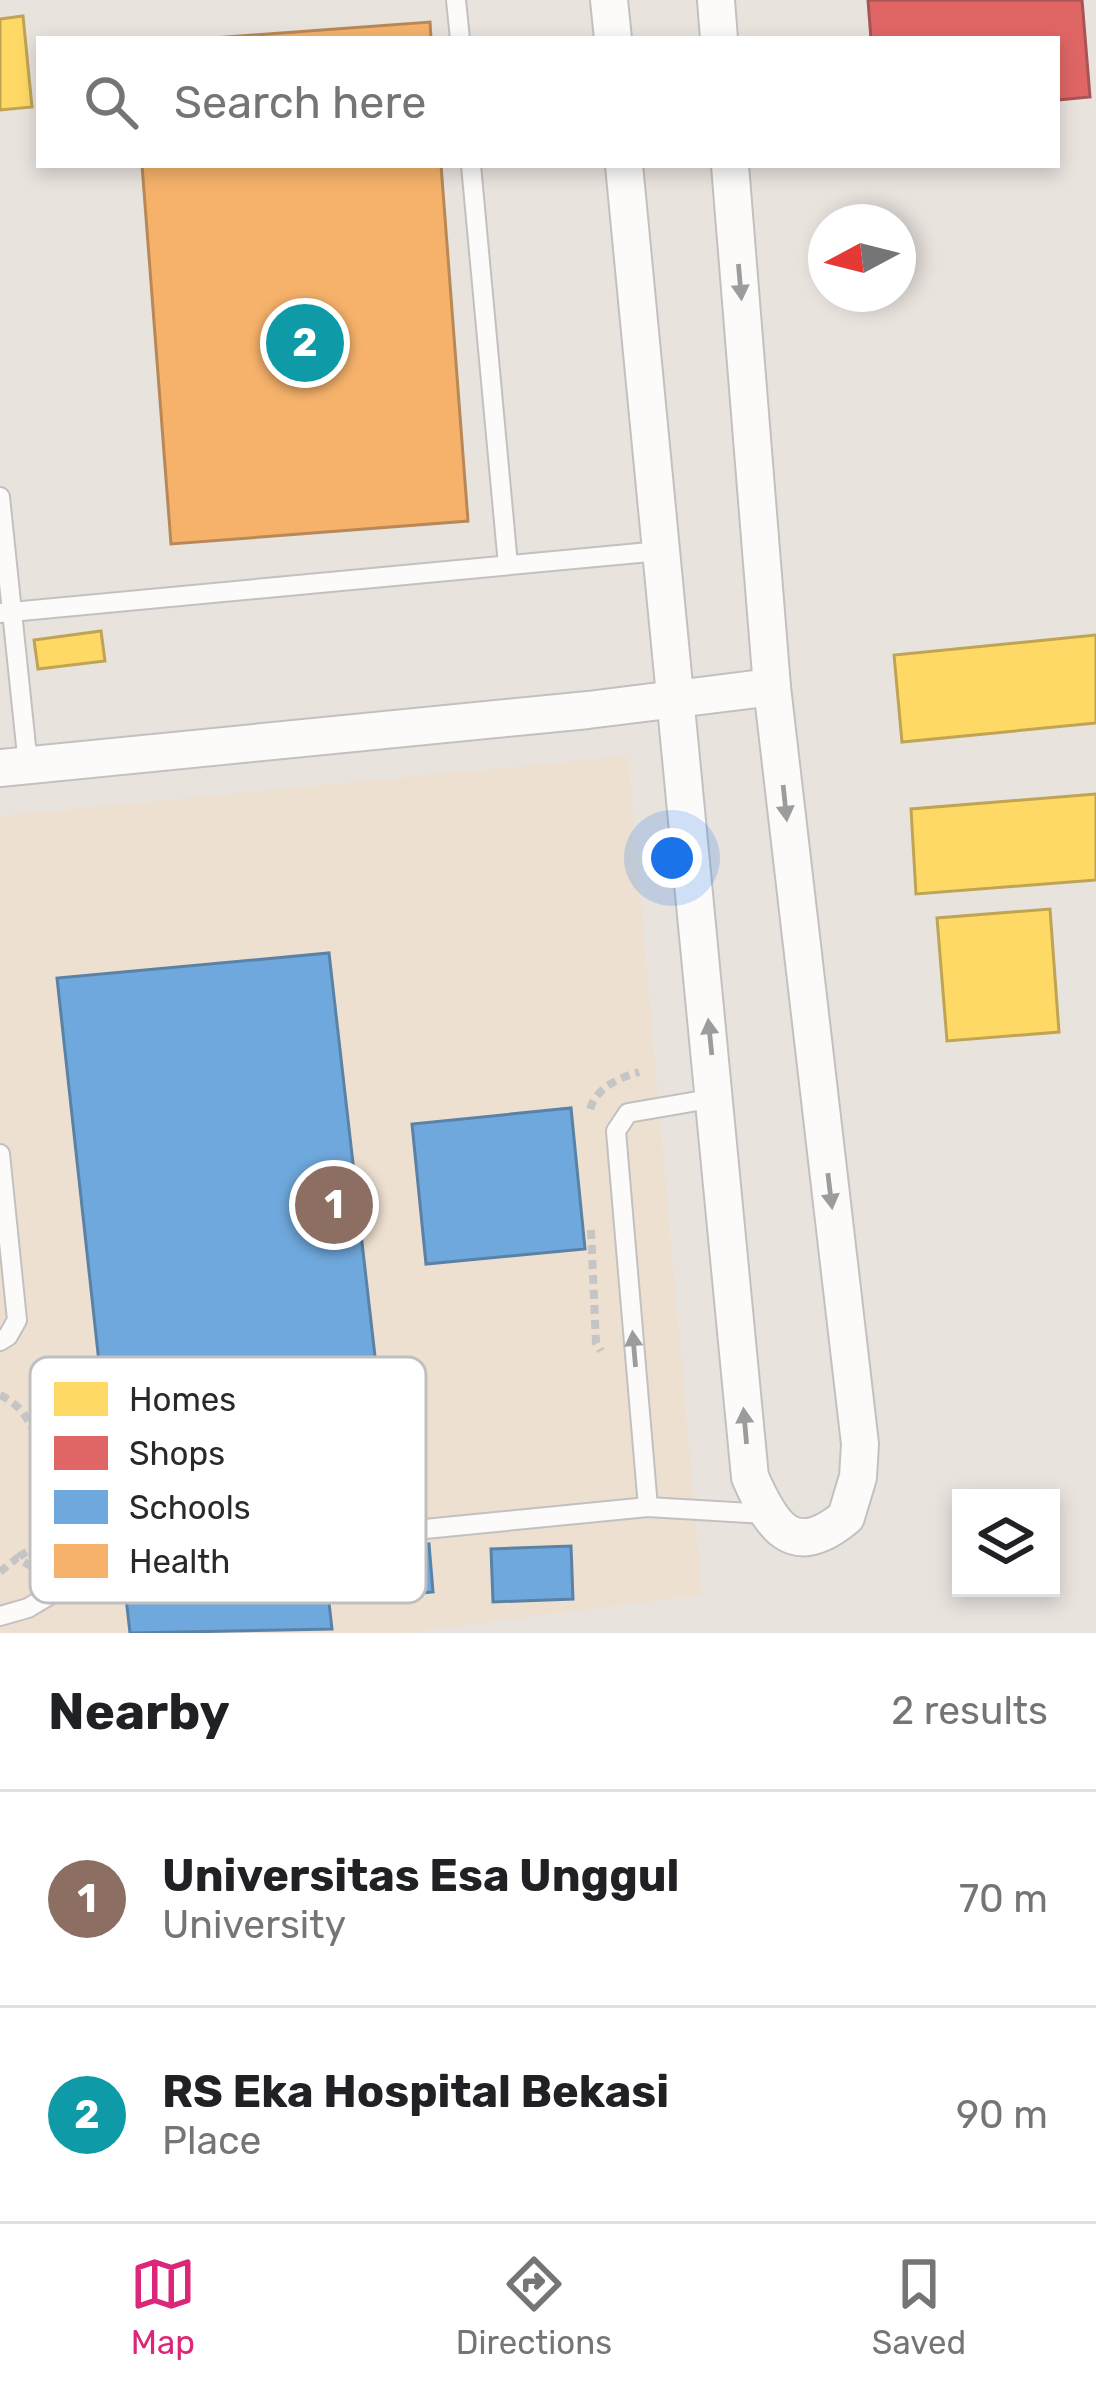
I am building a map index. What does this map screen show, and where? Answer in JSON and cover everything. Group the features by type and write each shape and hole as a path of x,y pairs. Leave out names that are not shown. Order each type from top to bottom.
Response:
{"street":[{"path":"609,0 613,36"},
{"path":"716,0 719,36"},
{"path":"624,168 750,1477 766,1514 779,1530 801,1536 835,1527 846,1517 860,1444 772,687 730,168"},
{"path":"14,766 772,687"}],"lane":[{"path":"456,0 460,36"},
{"path":"471,168 508,565"},
{"path":"0,497 14,766"},
{"path":"5,612 660,551"},
{"path":"648,1507 616,1131 628,1113 716,1098"},
{"path":"0,1154 17,1320 0,1341"},
{"path":"426,1530 648,1507 766,1514"},
{"path":"0,1616 36,1603"}],"path":[{"path":"588,1118 594,1097 620,1078 640,1072"},
{"path":"593,1225 589,1240 596,1342 608,1361"},
{"path":"0,1395 19,1405 30,1421"},
{"path":"0,1572 30,1550"},
{"path":"17,1558 30,1565"}],"shaded area":[{"path":"628,756 702,1595 404,1633 0,1633 0,816"}],"building: Homes":[{"path":"23,16 32,107 0,110 0,19"},
{"path":"101,631 105,661 38,669 34,640"},
{"path":"1096,635 1096,723 902,742 894,655"},
{"path":"1096,794 1096,880 916,894 911,809"},
{"path":"1050,909 1059,1032 947,1041 937,918"}],"building: Shops":[{"path":"868,0 1082,0 1090,97 1060,100 1060,36 871,36"}],"building: Schools":[{"path":"329,953 375,1357 98,1357 57,978"},
{"path":"571,1108 585,1249 426,1264 412,1124"},
{"path":"426,1544 433,1592 426,1593"},
{"path":"571,1546 573,1599 493,1602 491,1549"},
{"path":"127,1603 329,1603 332,1629 130,1633"}],"building: Health":[{"path":"430,22 431,36 241,36"},
{"path":"142,168 441,168 468,521 171,544"}],"place":[{"name":"RS Eka Hospital Bekasi","path":"305,343"},
{"name":"Universitas Esa Unggul","path":"334,1205"}]}
